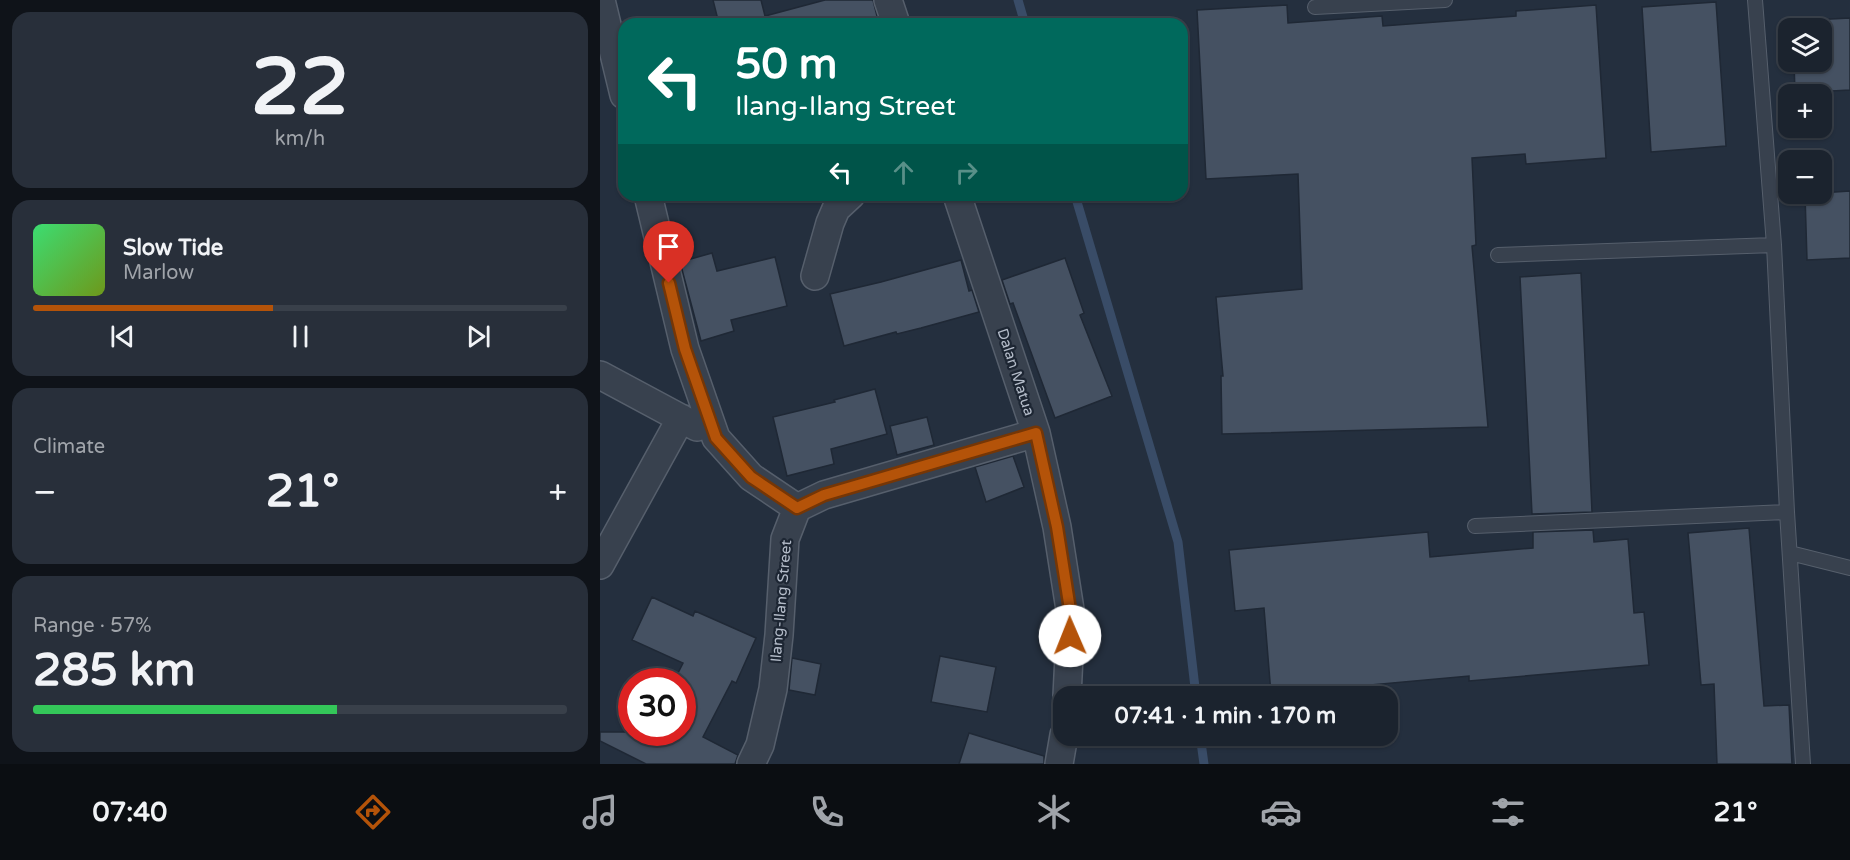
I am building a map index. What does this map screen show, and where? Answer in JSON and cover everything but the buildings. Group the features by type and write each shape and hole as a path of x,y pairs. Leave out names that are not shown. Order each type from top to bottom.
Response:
{"street":[{"path":"601,0 618,70"},
{"path":"888,0 894,18"},
{"path":"649,201 685,349 716,438"},
{"path":"815,276 830,223 836,209 844,201"},
{"name":"Dalan Matua","path":"959,201 1036,433 1057,527 1071,616 1068,686"},
{"path":"600,375 716,438 751,477 797,508 824,495 1036,433"},
{"path":"600,565 681,418"},
{"name":"Ilang-Ilang Street","path":"751,764 760,745 772,688 785,539 797,508"},
{"path":"1059,764 1062,746"}],"lane":[{"path":"1315,7 1445,0"},
{"path":"1755,0 1774,245 1787,512 1803,764"},
{"path":"1498,255 1774,245"},
{"path":"1475,526 1787,512"},
{"path":"1790,553 1850,568"}],"waterway":[{"path":"1018,0 1023,18"},
{"path":"1077,201 1178,542 1195,686"},
{"path":"1202,746 1204,764"}],"route":[{"path":"669,283 685,349 716,438 751,477 797,508 824,495 1036,433 1057,527 1071,616 1070,636"}]}
